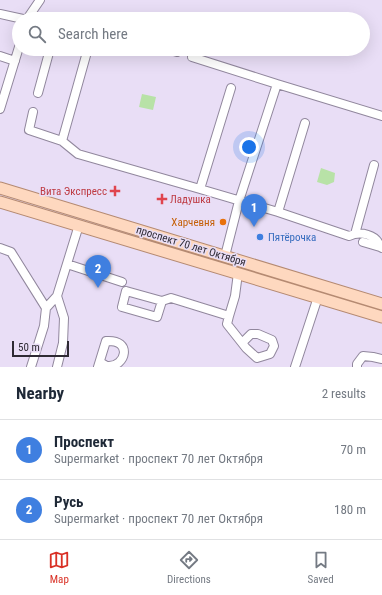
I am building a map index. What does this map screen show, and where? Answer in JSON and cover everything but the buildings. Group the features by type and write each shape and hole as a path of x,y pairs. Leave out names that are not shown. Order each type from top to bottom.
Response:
{"main road":[{"name":"проспект 70 лет Октября","path":"0,188 382,304"},
{"name":"проспект 70 лет Октября","path":"0,202 382,316"},
{"path":"79,225 83,213"},
{"path":"221,268 225,256"},
{"path":"238,273 241,261"},
{"path":"318,297 322,286"}],"lane":[{"path":"32,12 40,0"},
{"path":"0,14 12,17"},
{"path":"0,56 15,61"},
{"path":"0,109 16,56"},
{"path":"38,93 48,56"},
{"path":"62,141 87,56"},
{"path":"192,57 382,116"},
{"path":"225,256 239,201 277,84"},
{"path":"200,189 231,88"},
{"path":"33,112 29,130 62,141 78,154 278,212 349,236 360,233 373,237 379,243 381,248"},
{"path":"278,212 305,123"},
{"path":"355,234 374,165"},
{"path":"31,367 44,326 46,308 57,296 79,225"},
{"path":"363,242 381,248"},
{"path":"0,248 11,252 46,308"},
{"path":"67,264 122,282"},
{"path":"238,273 235,296 227,324 242,343"},
{"path":"162,301 157,317 122,307 126,291 162,301 171,298 229,316"},
{"path":"57,296 64,318 63,343 58,367"},
{"path":"295,367 318,297"},
{"path":"357,367 357,364 363,356 373,356 382,359"}],"green space":[{"path":"142,94 156,97 153,110 139,107"},
{"path":"321,168 335,173 334,182 327,185 317,182"}],"place":[{"name":"Вита Экспресс","path":"115,191"},
{"name":"Ладушка","path":"162,199"},
{"name":"Харчевня","path":"223,222"},
{"name":"Проспект","path":"254,227"},
{"name":"Пятёрочка","path":"260,237"},
{"name":"Русь","path":"98,288"}]}
